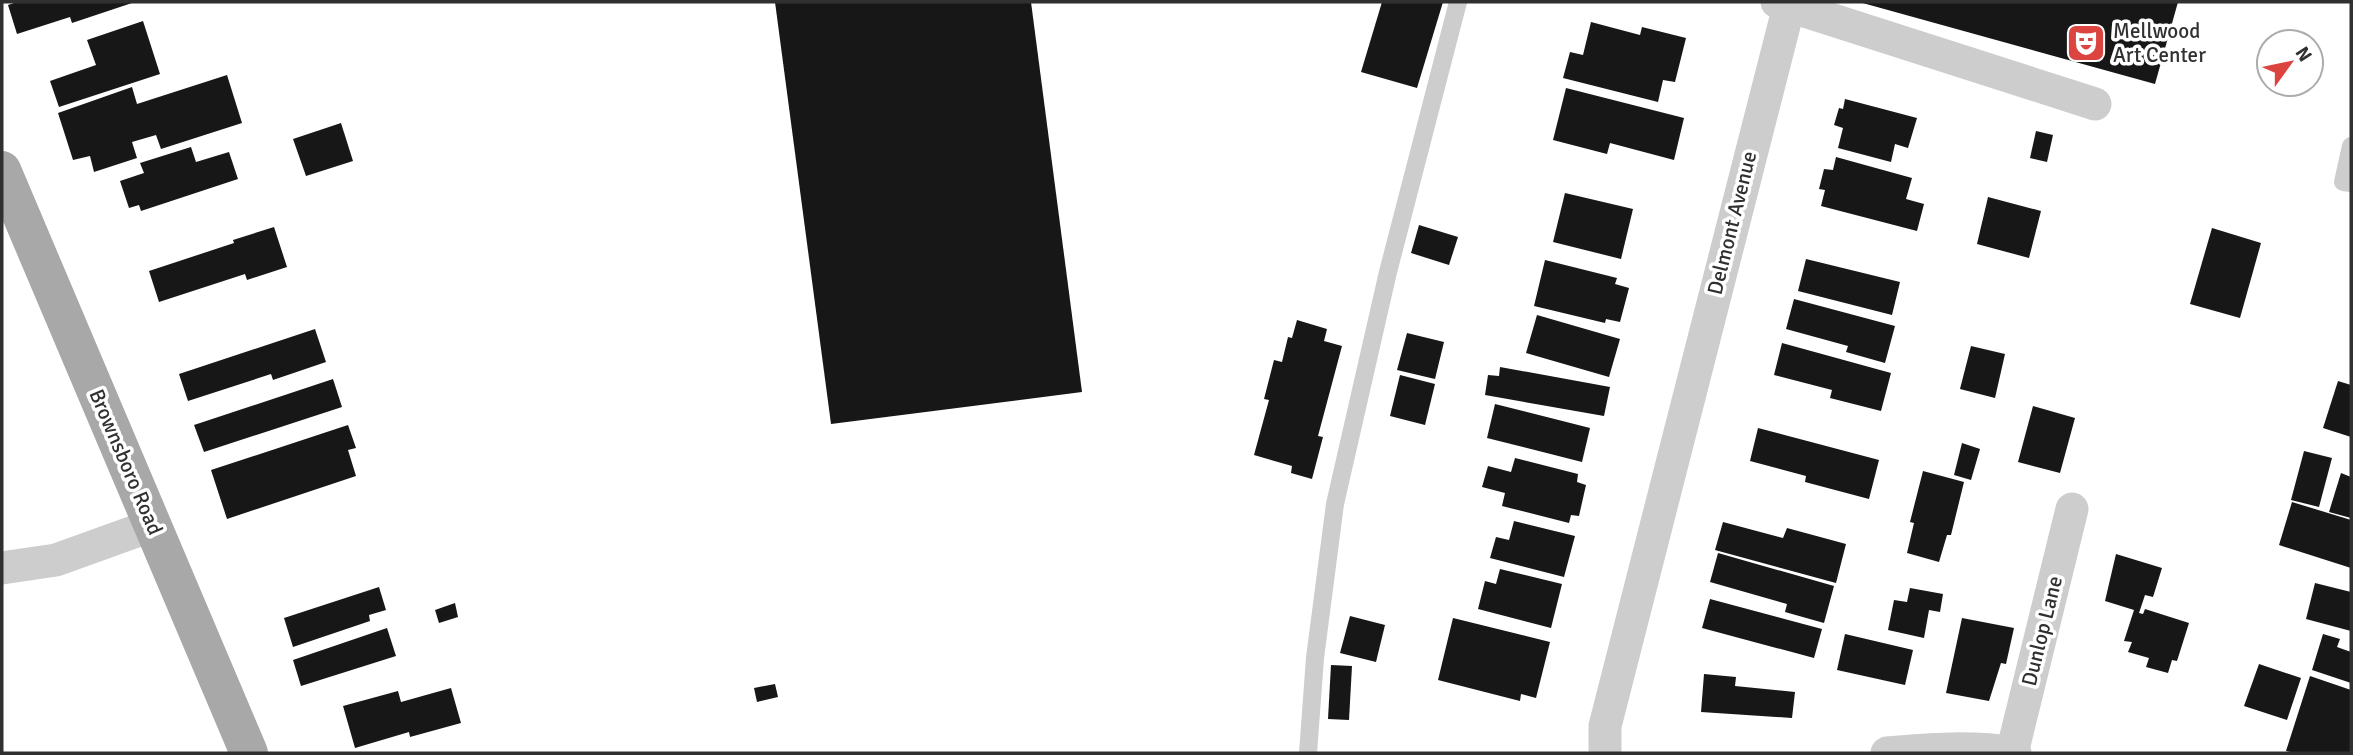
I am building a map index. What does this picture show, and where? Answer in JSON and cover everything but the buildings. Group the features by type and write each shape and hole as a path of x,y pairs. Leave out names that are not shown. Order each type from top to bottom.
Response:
{"main road":[{"name":"Brownsboro Road","path":"2,170 249,753"}],"street":[{"name":"Delmont Avenue","path":"1605,753 1608,712 1783,4 2095,104"},
{"name":"Dunlop Lane","path":"2014,753 2072,509"},
{"path":"2,568 57,560 153,525"},
{"path":"1886,753 1938,749 1982,749 2014,753"}],"lane":[{"path":"1308,753 1315,658 1335,504 1388,272 1458,2"},
{"path":"2351,146 2343,182 2351,183"}],"place":[{"name":"Mellwood Art Center","path":"2086,43"}]}
